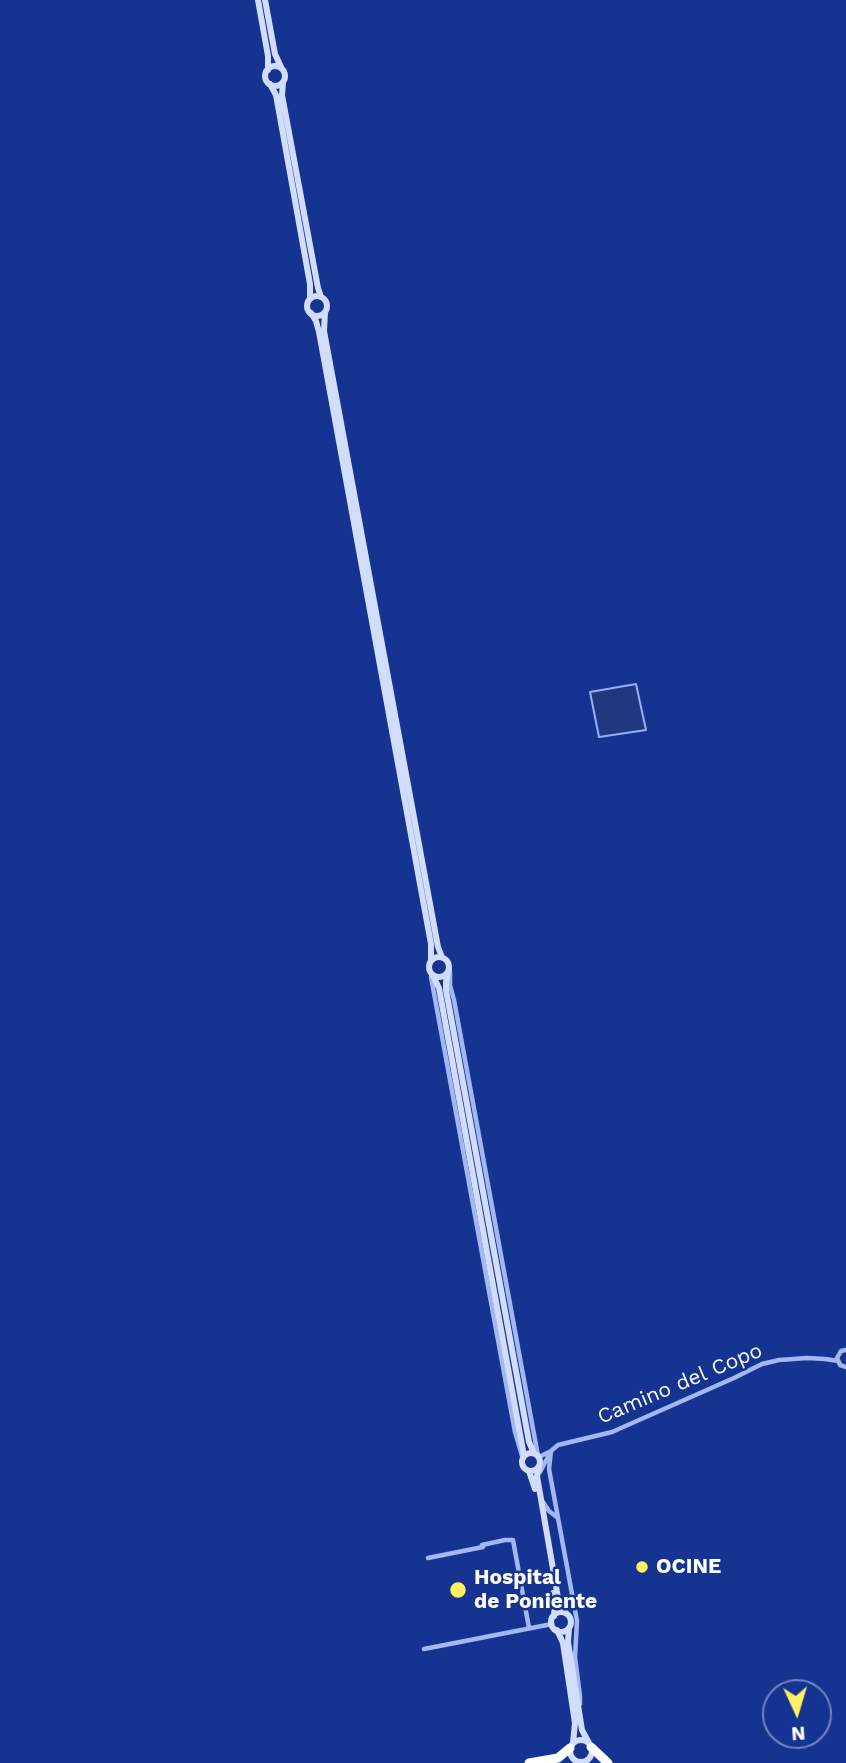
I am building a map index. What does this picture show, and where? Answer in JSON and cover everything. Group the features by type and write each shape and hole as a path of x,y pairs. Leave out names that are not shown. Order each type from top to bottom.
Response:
{"highway":[{"path":"590,1745 607,1763"},
{"path":"529,1763 558,1758 571,1746"}],"main road":[{"path":"258,0 268,56 266,79 276,95 310,284 308,307 319,332 431,944 431,960 428,965 439,988 524,1457 522,1465 529,1471 534,1482 555,1601 552,1624 563,1643 575,1723 570,1755 583,1761 591,1753 582,1730 568,1642 571,1620 558,1598 537,1476 539,1460 527,1428 446,990 449,968 438,947 324,331 327,304 318,288 282,95 285,75 275,54 265,0"},
{"path":"268,70 275,66 281,67"},
{"path":"271,84 277,86 283,82"},
{"path":"310,299 321,296"},
{"path":"311,313 316,315 325,312"},
{"path":"431,960 442,957"},
{"path":"431,974 441,977 449,968"},
{"path":"524,1457 528,1453 539,1460"},
{"path":"529,1471 534,1471 539,1460"},
{"path":"554,1616 566,1613"},
{"path":"557,1630 564,1631 569,1628"},
{"path":"571,1746 583,1740 590,1745"}],"street":[{"name":"Camino del Copo","path":"539,1460 558,1445 612,1432 762,1364 779,1360 838,1358 841,1351 846,1350"},
{"path":"838,1358 845,1367"},
{"path":"551,1451 549,1469 577,1621 575,1657 580,1696 579,1712"},
{"path":"541,1499 558,1519"},
{"path":"428,1558 513,1540 529,1629"},
{"path":"424,1649 552,1624"}],"water":[{"path":"636,684 646,730 599,737 590,692"}],"place":[{"name":"OCINE","path":"642,1567"},
{"name":"Hospital de Poniente","path":"458,1590"}]}
